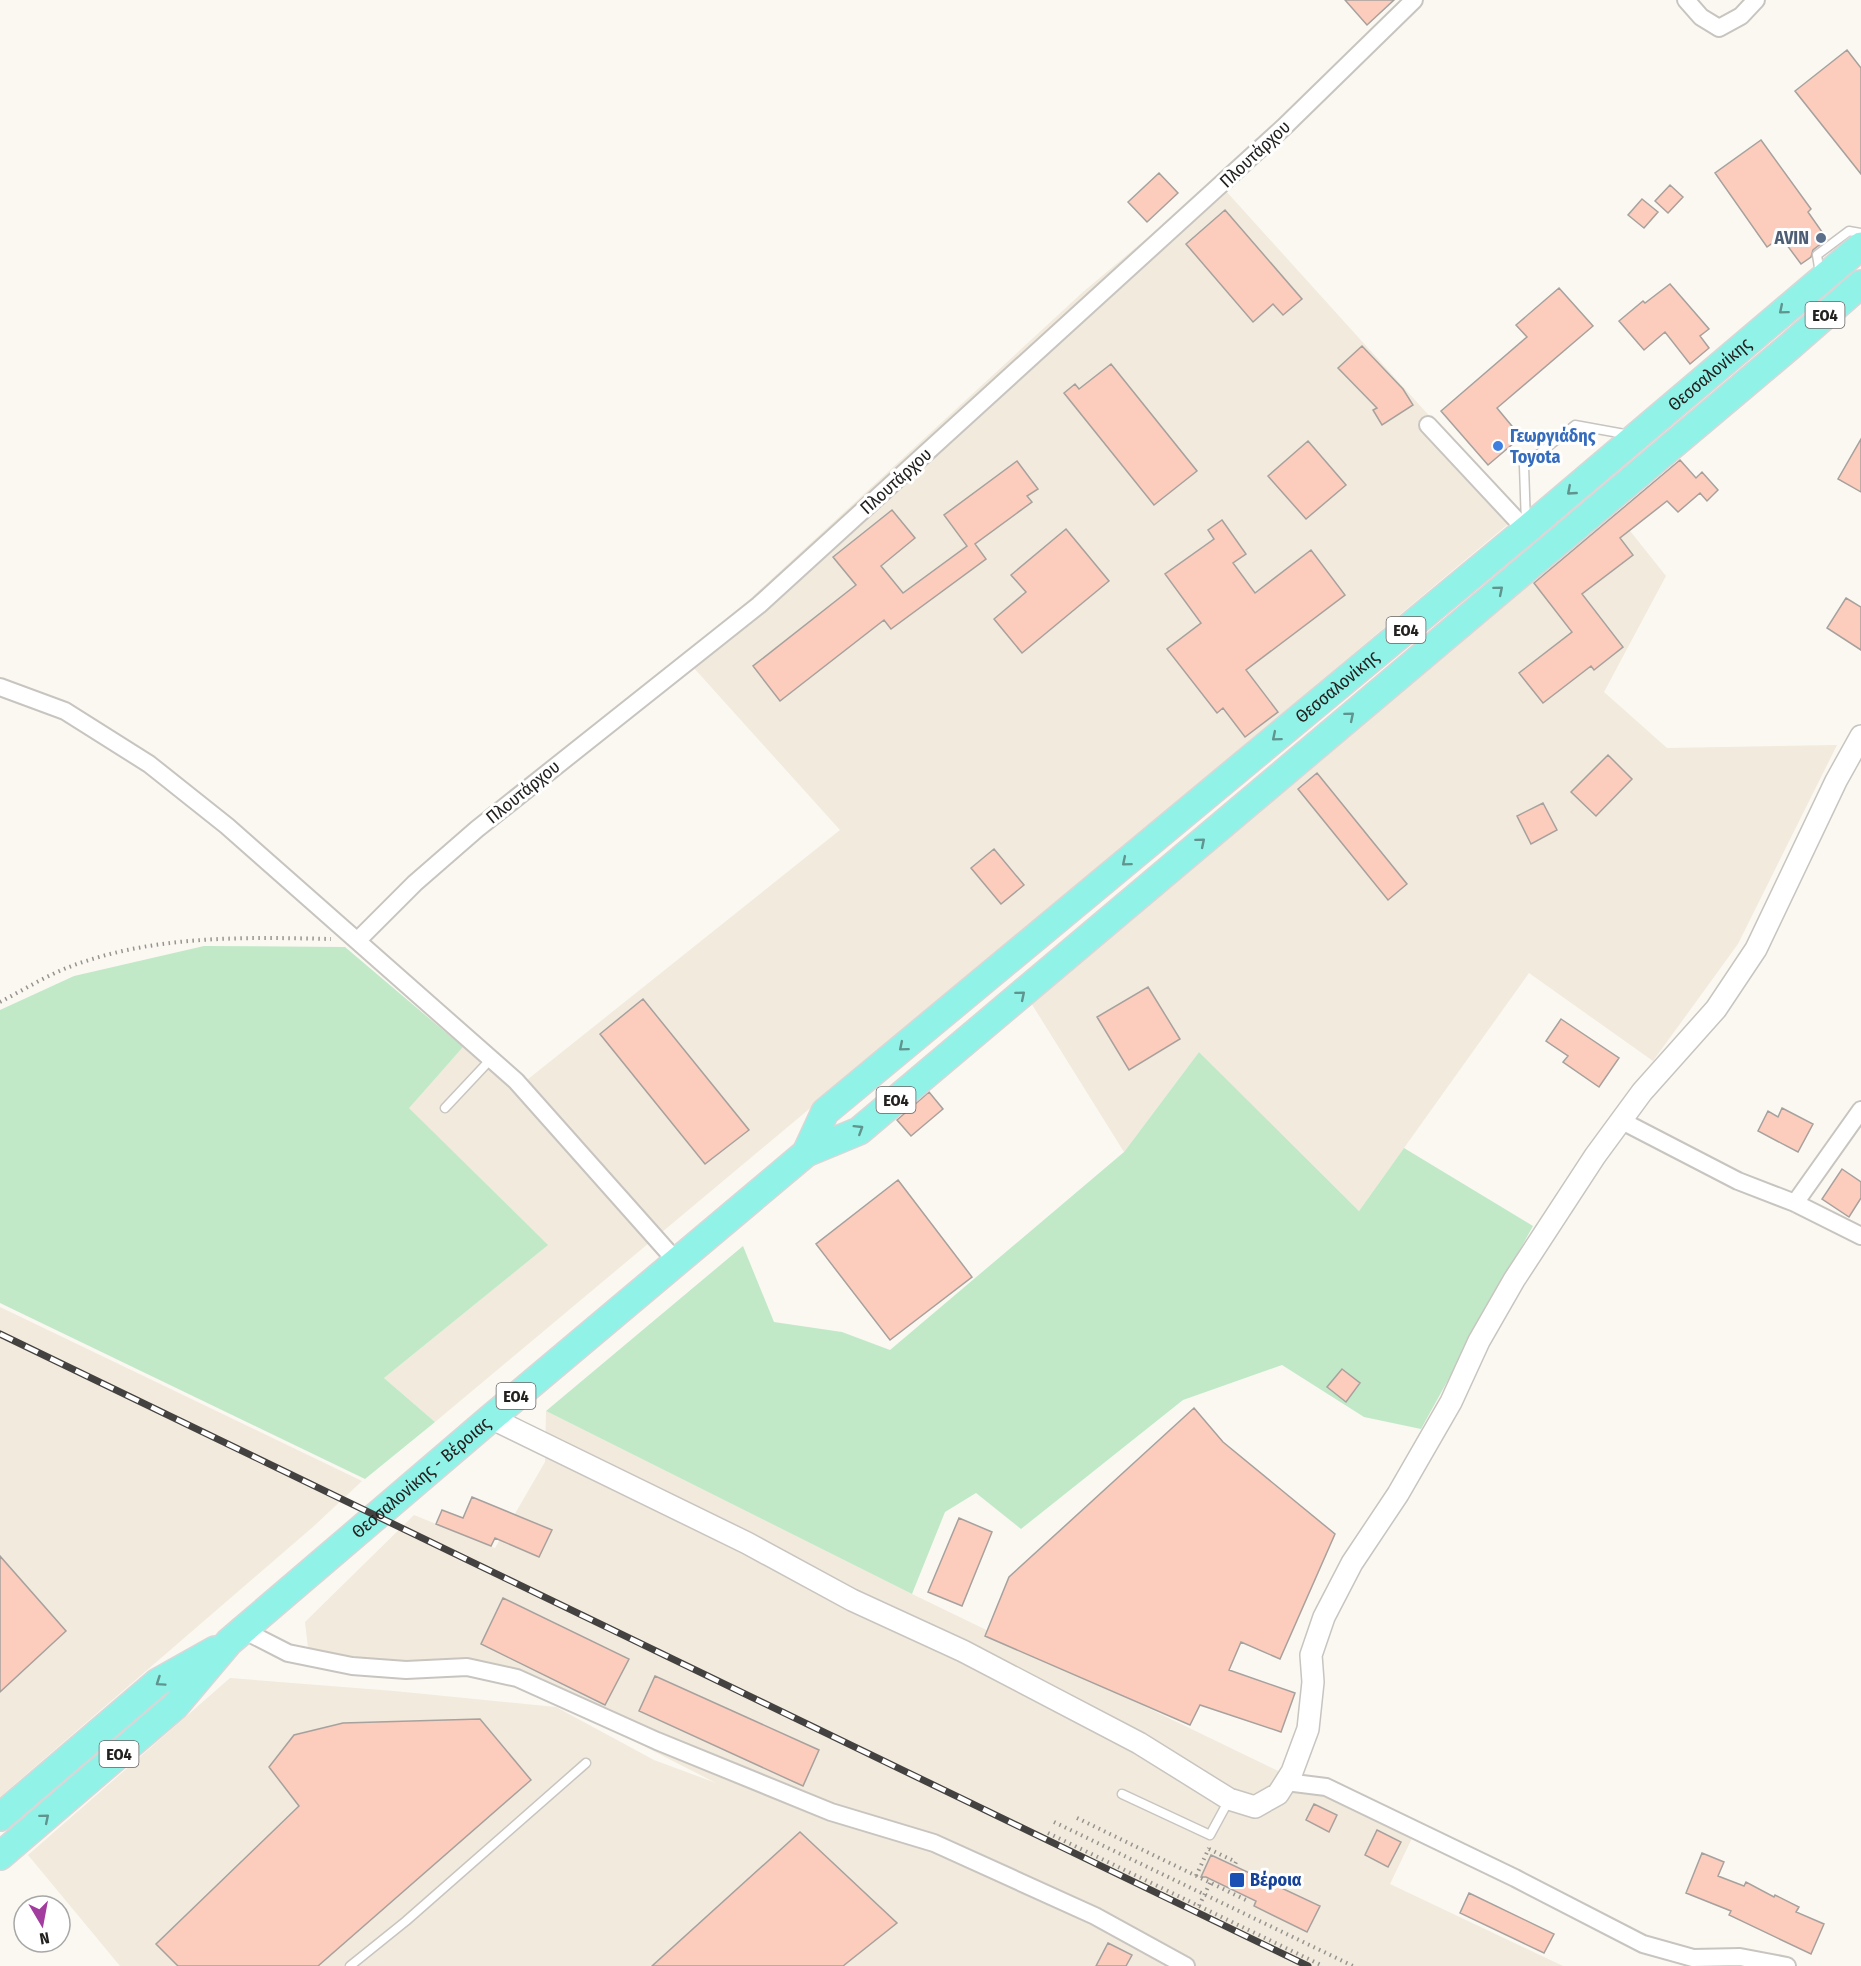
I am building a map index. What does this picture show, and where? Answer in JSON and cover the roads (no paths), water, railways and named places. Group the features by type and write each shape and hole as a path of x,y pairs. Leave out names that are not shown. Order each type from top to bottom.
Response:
{"main road":[{"name":"Θεσσαλονίκης","path":"948,1009 1526,530 1861,246"},
{"name":"Θεσσαλονίκης","path":"976,1033 1861,284"},
{"name":"Θεσσαλονίκης - Βέροιας","path":"806,1153 825,1112 948,1009"},
{"name":"Θεσσαλονίκης - Βέροιας","path":"0,1856 176,1706 236,1636 490,1418 806,1153 859,1131 976,1033"},
{"name":"Θεσσαλονίκης - Βέροιας","path":"0,1816 158,1682 236,1636"}],"street":[{"name":"Πλουτάρχου","path":"358,940 415,883 477,829 759,605 1285,126 1414,0"},
{"path":"1686,0 1701,17 1719,28 1740,16 1756,0"},
{"path":"1428,425 1526,530"},
{"path":"0,687 65,711 149,764 227,826 516,1081 676,1263"},
{"path":"490,1418 747,1543 852,1600 963,1651 1139,1743 1229,1799 1255,1807 1278,1794 1292,1772 1308,1729 1313,1682 1311,1655 1324,1617 1352,1563 1398,1494 1514,1280 1595,1156 1642,1092 1716,1009 1756,949 1836,782 1861,736"},
{"path":"1795,1203 1861,1110"},
{"path":"1622,1121 1738,1181 1795,1203 1861,1236"},
{"path":"236,1636 288,1653 352,1666 406,1670 467,1667 517,1678 657,1741 831,1812 934,1844 1095,1916 1178,1964"},
{"path":"1286,1782 1326,1787 1515,1878 1643,1944 1693,1958 1740,1957 1787,1966"}],"lane":[{"path":"1820,280 1817,255 1849,231 1861,233"},
{"path":"1526,530 1524,466 1575,425 1636,436"},
{"path":"445,1108 491,1059"},
{"path":"350,1966 406,1921 586,1763"},
{"path":"1122,1794 1210,1835 1229,1799"}],"railway":[{"path":"0,1334 1308,1966"}],"place":[{"name":"AVIN","path":"1821,238"},
{"name":"Γεωργιάδης Toyota","path":"1498,446"},
{"name":"Βέροια","path":"1237,1880"}]}
